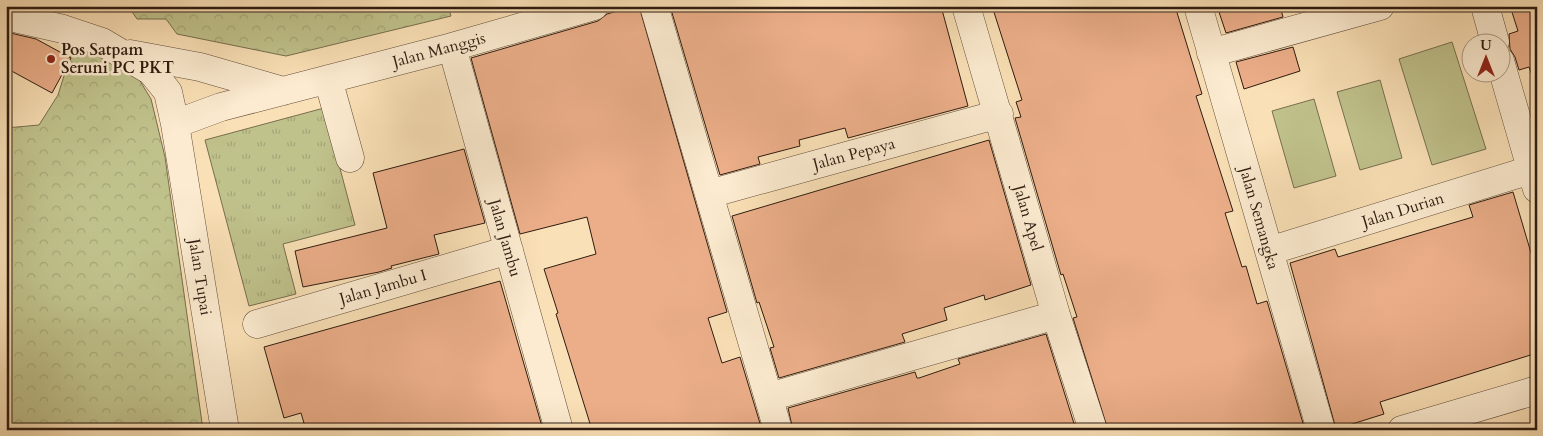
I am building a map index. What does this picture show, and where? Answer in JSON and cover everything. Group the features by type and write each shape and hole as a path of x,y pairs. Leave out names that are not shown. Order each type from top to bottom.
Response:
{"street":[{"name":"Jalan Manggis","path":"175,124 221,107 452,47 594,6"},
{"path":"654,6 778,430"},
{"name":"Jalan Apel","path":"966,6 1056,315 1093,430"},
{"name":"Jalan Semangka","path":"1198,6 1322,430"},
{"path":"1211,53 1380,6"},
{"path":"1485,6 1492,32"},
{"path":"6,16 63,29 102,42 119,51 200,67 284,92"},
{"name":"Jalan Jambu","path":"452,47 559,430"},
{"name":"Jalan Tupai","path":"119,51 151,72 168,92 226,430"},
{"path":"328,79 350,158"},
{"path":"1507,82 1535,175"},
{"name":"Jalan Pepaya","path":"709,194 999,114"},
{"name":"Jalan Durian","path":"1269,251 1535,175"},
{"name":"Jalan Jambu I","path":"258,324 509,250"},
{"path":"769,397 1056,315"},
{"path":"1402,430 1537,390"}],"green space":[{"path":"128,6 448,6 451,16 286,56 177,34 166,19 137,19"},
{"path":"1452,42 1460,67 1460,82 1465,82 1486,149 1432,165 1399,59"},
{"path":"74,44 134,71 151,99 165,157 203,430 6,430 6,128 39,125 58,95"},
{"path":"1380,80 1402,158 1360,170 1337,92"},
{"path":"1314,99 1336,176 1294,188 1272,111"},
{"path":"324,108 355,225 283,244 296,294 249,306 205,140"}],"building":[{"path":"639,6 727,312 708,318 722,363 740,357 762,430 669,430 667,424 648,430 592,430 544,269 596,254 587,217 520,234 471,58 598,21 607,14"},
{"path":"670,6 941,6 968,106 848,138 845,128 799,140 800,146 758,157 760,164 720,175"},
{"path":"992,6 1175,6 1202,94 1196,96 1233,211 1225,213 1242,267 1246,266 1257,304 1267,301 1305,430 1108,430 1073,318 1077,317 1063,274 1061,275 1015,118 1021,117 1016,102 1022,100"},
{"path":"1217,6 1280,6 1283,17 1226,33"},
{"path":"1510,6 1537,6 1537,74 1532,75 1529,67 1519,70 1510,49 1510,34 1518,31"},
{"path":"6,32 36,39 71,58 52,93 6,68"},
{"path":"1293,47 1300,71 1244,89 1236,62"},
{"path":"989,140 1031,285 985,300 984,295 944,308 947,320 902,334 905,342 779,378 770,348 774,347 759,302 757,303 732,216"},
{"path":"464,149 485,223 434,235 439,254 391,266 392,268 379,272 303,287 295,251 387,228 373,173"},
{"path":"1513,192 1537,273 1537,353 1380,402 1384,414 1336,429 1290,263 1335,249 1338,257 1473,217 1469,205"},
{"path":"500,281 543,430 306,430 301,413 284,418 264,347"},
{"path":"1046,334 1076,430 793,430 788,408 915,372 917,378 919,378 960,364 958,359"}],"place":[{"name":"Pos Satpam Seruni PC PKT","path":"51,59"}]}
